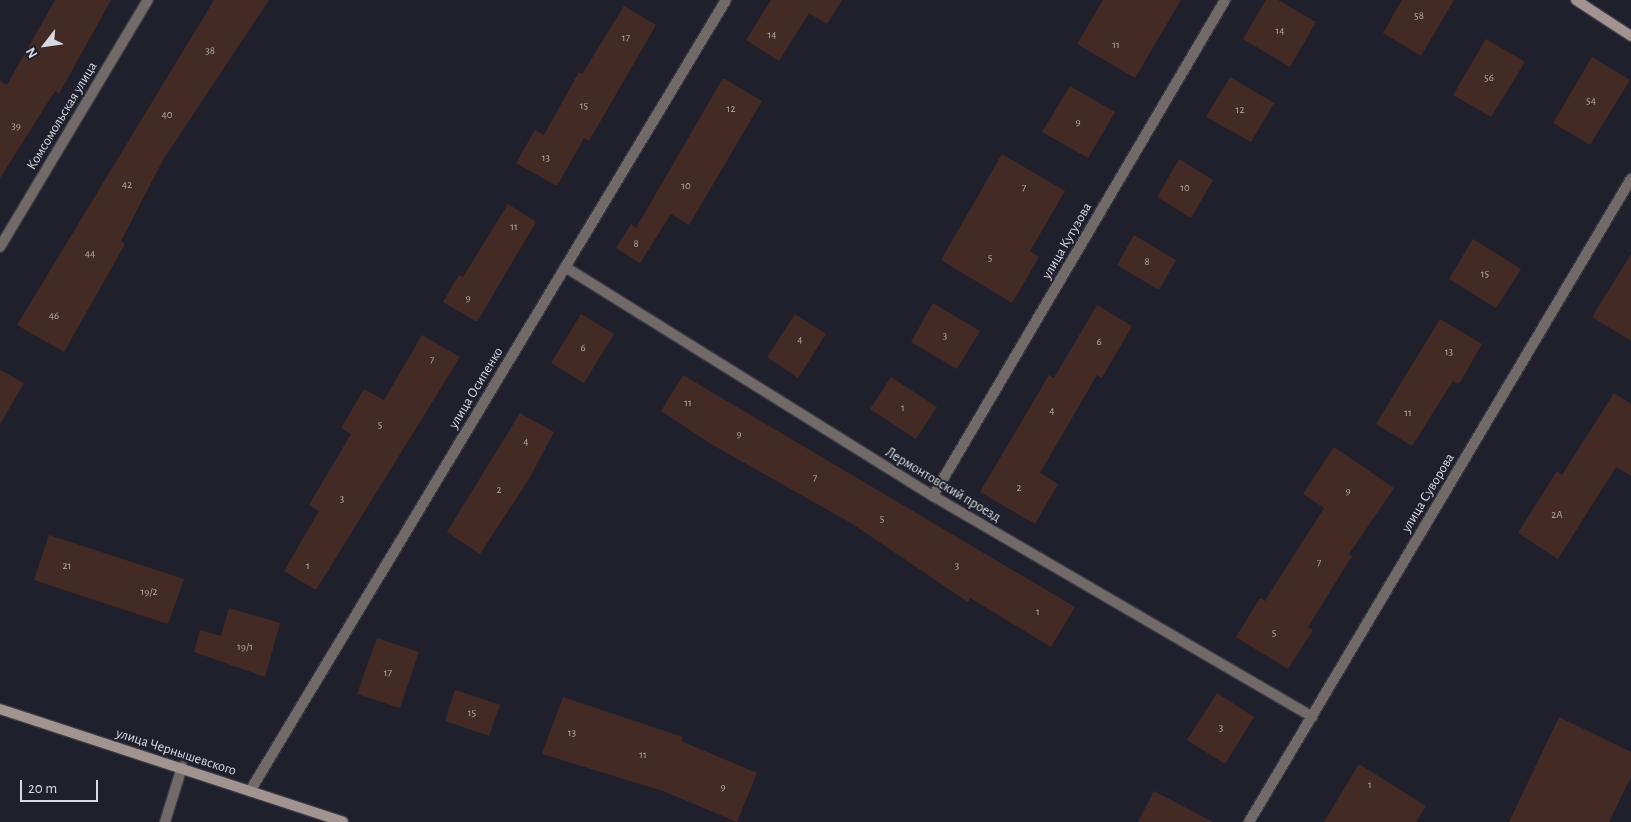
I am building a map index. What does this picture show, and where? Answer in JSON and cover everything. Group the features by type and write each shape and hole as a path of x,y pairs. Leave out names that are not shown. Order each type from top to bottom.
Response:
{"main road":[{"path":"1576,0 1631,36"},
{"name":"улица Чернышевского","path":"0,709 343,822"}],"street":[{"name":"Комсомольская улица","path":"0,246 148,0"},
{"name":"улица Осипенко","path":"250,791 726,0"},
{"name":"улица Кутузова","path":"934,496 1225,0"},
{"name":"улица Суворова","path":"1250,822 1631,178"},
{"name":"Лермонтовский проезд","path":"565,267 934,496 1312,717"},
{"path":"164,822 182,768"}],"building":[{"path":"55,0 111,0 59,94 55,91 0,178 0,81 7,85"},
{"path":"214,0 269,0 163,160 121,241 125,244 64,352 17,325"},
{"path":"771,0 842,0 827,24 809,13 779,61 746,40"},
{"path":"1103,0 1181,0 1135,78 1077,44"},
{"path":"1266,0 1278,0 1316,22 1290,67 1243,39"},
{"path":"1402,0 1454,0 1421,56 1383,33"},
{"path":"624,6 656,25 589,141 584,138 557,186 516,163 535,130 544,135 579,72 582,74"},
{"path":"1486,39 1525,62 1491,117 1453,95"},
{"path":"1592,57 1630,80 1590,145 1553,123"},
{"path":"1230,77 1274,103 1251,142 1206,117"},
{"path":"723,78 762,101 689,225 671,214 640,263 616,248 631,224 636,228"},
{"path":"1070,86 1115,112 1088,158 1042,132"},
{"path":"1002,154 1065,191 1030,251 1039,257 1012,303 941,260"},
{"path":"1179,159 1213,180 1191,218 1157,197"},
{"path":"508,204 536,222 477,322 443,302 459,275 463,277"},
{"path":"1134,235 1176,260 1159,290 1117,265"},
{"path":"1473,239 1521,269 1496,308 1449,279"},
{"path":"1631,254 1631,341 1592,317"},
{"path":"933,303 980,331 957,369 911,342"},
{"path":"1097,305 1132,326 1102,378 1097,375 1040,473 1058,484 1035,524 980,492 1049,375 1054,378"},
{"path":"581,314 614,334 584,383 551,363"},
{"path":"795,314 826,334 798,378 767,357"},
{"path":"1440,319 1482,344 1459,384 1453,381 1412,446 1376,424"},
{"path":"422,335 460,357 316,590 284,571 319,511 309,505 351,434 341,428 364,389 384,400"},
{"path":"0,370 24,383 0,424"},
{"path":"683,375 1075,607 1051,647 970,598 968,602 851,523 711,444 661,411"},
{"path":"891,377 937,407 916,439 870,409"},
{"path":"1614,393 1631,404 1631,476 1616,467 1558,559 1518,533 1557,471 1562,475"},
{"path":"520,413 554,432 529,479 480,554 447,532"},
{"path":"1334,447 1394,488 1349,554 1352,556 1308,627 1313,630 1288,669 1236,637 1260,598 1265,601 1324,508 1303,494"},
{"path":"49,535 184,579 168,624 34,580"},
{"path":"229,608 280,623 265,677 194,652 200,630 221,636"},
{"path":"377,638 419,652 400,708 357,694"},
{"path":"455,690 500,705 489,736 445,721"},
{"path":"1217,693 1254,717 1225,764 1187,740"},
{"path":"563,697 683,737 681,741 757,773 737,822 663,791 542,754"},
{"path":"1559,717 1631,752 1631,777 1609,822 1509,822"},
{"path":"1359,764 1426,806 1416,822 1324,822"},
{"path":"1154,791 1213,822 1138,822"}]}
